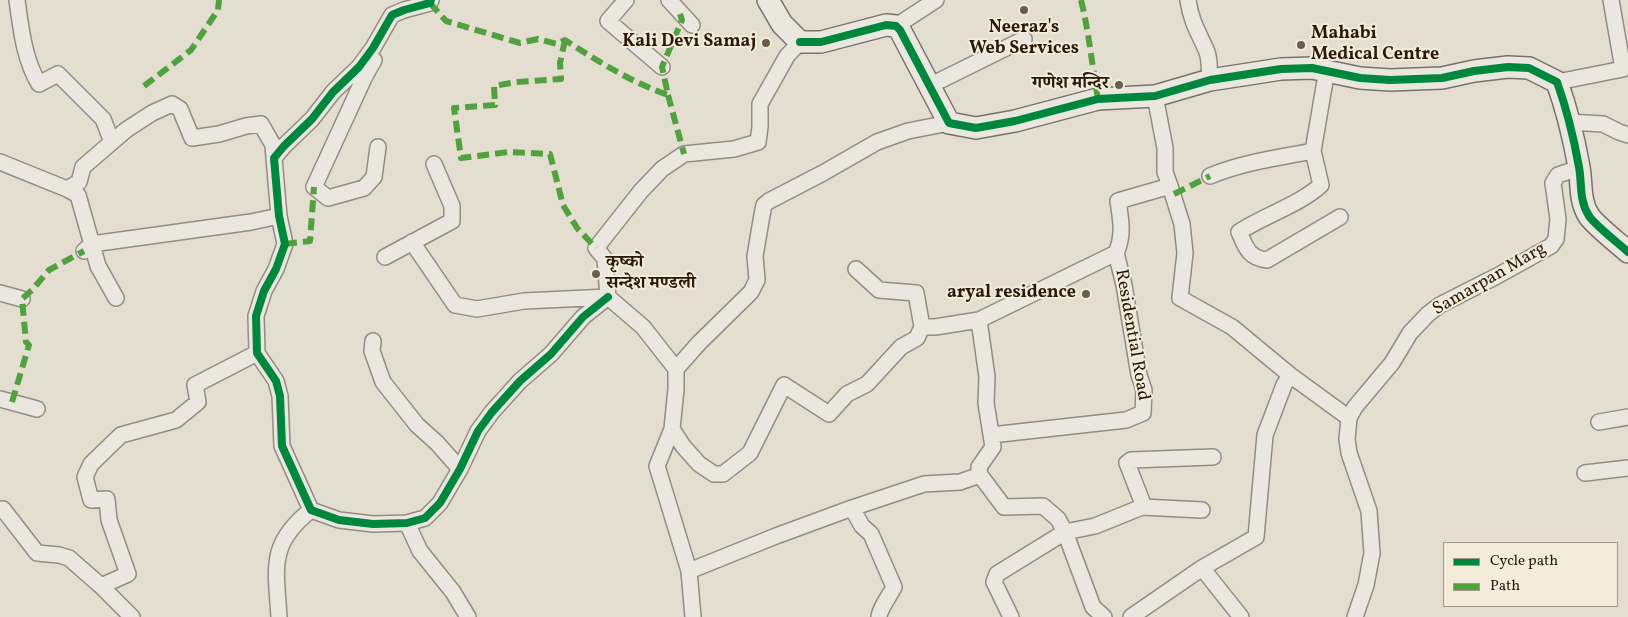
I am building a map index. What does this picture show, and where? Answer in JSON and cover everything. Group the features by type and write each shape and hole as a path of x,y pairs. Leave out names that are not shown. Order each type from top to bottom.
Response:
{"street":[{"path":"17,0 24,46 32,72 39,84 58,74 103,119 112,142"},
{"path":"626,0 608,21 662,67"},
{"path":"669,0 692,25"},
{"path":"768,0 782,24 800,42 821,42 886,25 896,26 936,0"},
{"path":"1188,0 1189,12 1208,54 1210,80"},
{"path":"676,369 699,343 751,292 757,280 755,256 764,205 877,142 908,131 949,122 976,128 1015,121 1098,99 1155,96 1210,80 1281,69 1312,68 1329,70 1360,78 1390,80 1442,78 1474,71 1508,67 1529,68 1557,82 1623,69 1611,0"},
{"path":"274,158 312,119 333,92 359,67 373,48 392,15 431,2"},
{"path":"378,147 374,177 364,188 328,198 314,188 364,78 404,10"},
{"path":"896,26 900,30 949,122"},
{"path":"929,86 1024,39"},
{"path":"608,297 605,259 596,248 641,191 662,169 684,154 734,149 758,142 760,104 787,56 800,42"},
{"path":"1329,70 1313,151 1322,185 1312,194 1252,223 1239,232 1248,251 1257,259 1267,260 1340,217"},
{"path":"1557,82 1567,110 1568,122 1580,168 1582,195 1589,216 1628,252"},
{"path":"1155,96 1165,148 1165,172 1182,224 1185,253 1180,298 1232,327 1290,375 1349,418 1347,439 1349,453 1369,511 1372,553 1366,585 1355,617"},
{"path":"67,189 79,182 84,167 126,130 143,118 172,104 180,109 192,138 261,124 272,145 279,216 285,244 276,269 264,291 256,316 257,353 276,381 280,396 282,446 311,510 339,520 374,524 408,523 425,518 440,503 460,469 478,431 492,412 520,381 550,354 582,317 608,297"},
{"path":"1568,122 1603,124 1628,135"},
{"path":"1210,176 1253,161 1313,151"},
{"path":"0,162 78,195 88,248 116,298"},
{"path":"385,257 452,222 452,206 434,164"},
{"name":"Samarpan Marg","path":"1349,418 1368,390 1392,363 1410,333 1428,314 1440,305 1551,246 1556,239 1558,219 1553,183 1558,175 1580,168"},
{"path":"922,327 935,327 979,320 1116,253 1122,231 1118,201 1170,186"},
{"path":"88,248 279,216"},
{"path":"412,242 455,305 477,309 524,301 608,297 643,327 676,369 672,430 657,466 688,571 693,617"},
{"name":"Residential Road","path":"991,435 1126,420 1143,413 1144,390 1139,374 1116,253"},
{"path":"672,430 699,464 714,474 723,474 750,452 784,385 829,414 847,394 867,384 901,347 917,338 922,327 916,293 879,290 856,269"},
{"path":"0,293 22,299"},
{"path":"979,320 987,377 986,404 993,447 979,466 980,475 1004,507 1043,506 1058,519 1065,532 1093,607 1104,617"},
{"path":"373,340 372,351 383,382 416,425 460,469"},
{"path":"101,586 128,574 110,520 106,499 91,500 85,477 91,464 121,435 176,420 198,402 195,385 257,353"},
{"path":"1131,617 1202,568 1256,537 1265,435 1284,385 1290,375"},
{"path":"0,399 37,409"},
{"path":"1599,422 1628,416"},
{"path":"1142,507 1143,504 1127,464 1131,460 1214,457"},
{"path":"1585,473 1628,468"},
{"path":"688,571 852,508 924,484 960,482 980,475"},
{"path":"1011,617 994,582 997,574 1065,532 1095,526 1142,507 1202,510"},
{"path":"852,508 862,526 871,534 894,587 888,600 879,611 879,617"},
{"path":"0,509 3,509 37,553 60,555 69,558 132,617"},
{"path":"279,617 276,567 278,550 286,534 296,522 311,510"},
{"path":"408,523 420,551 453,592 468,617"},
{"path":"1202,568 1241,617"}],"marked path":[{"path":"144,86 191,50 218,10 219,0"},
{"path":"1081,0 1098,99"},
{"path":"430,3 446,21 520,43 538,39 557,44 565,40 628,78 668,95 662,67 682,20 680,14"},
{"path":"565,40 560,63 561,79 516,82 494,86 495,105 454,108 461,158 508,152 550,154 563,205 577,228 596,248"},
{"path":"668,95 684,154"},
{"path":"1174,194 1210,176"},
{"path":"285,244 310,241 314,187"},
{"path":"12,402 29,345 26,342 22,299 49,270 84,251"}],"cycle path":[{"path":"431,0 430,3 392,15 373,48 359,67 333,92 312,119 274,158 279,216 285,244 276,269 264,291 256,316 257,353 276,381 280,396 282,446 311,510 339,520 373,524 407,523 425,518 440,503 460,469 478,431 492,412 520,381 551,354 583,317 608,297"},
{"path":"800,42 821,42 886,25 896,26 900,30 949,123 976,128 1015,121 1098,99 1155,96 1210,80 1281,69 1312,68 1360,78 1390,80 1442,78 1474,71 1508,67 1529,68 1557,82 1572,135 1579,167 1582,198 1586,210 1596,224 1628,252"}],"place":[{"name":"Neeraz's Web Services","path":"1024,10"},
{"name":"Kali Devi Samaj","path":"766,43"},
{"name":"Mahabi Medical Centre","path":"1301,45"},
{"name":"गणेश मन्दिर","path":"1119,85"},
{"name":"कृष्को सन्देश मण्डली","path":"596,274"},
{"name":"aryal residence","path":"1086,294"}]}
